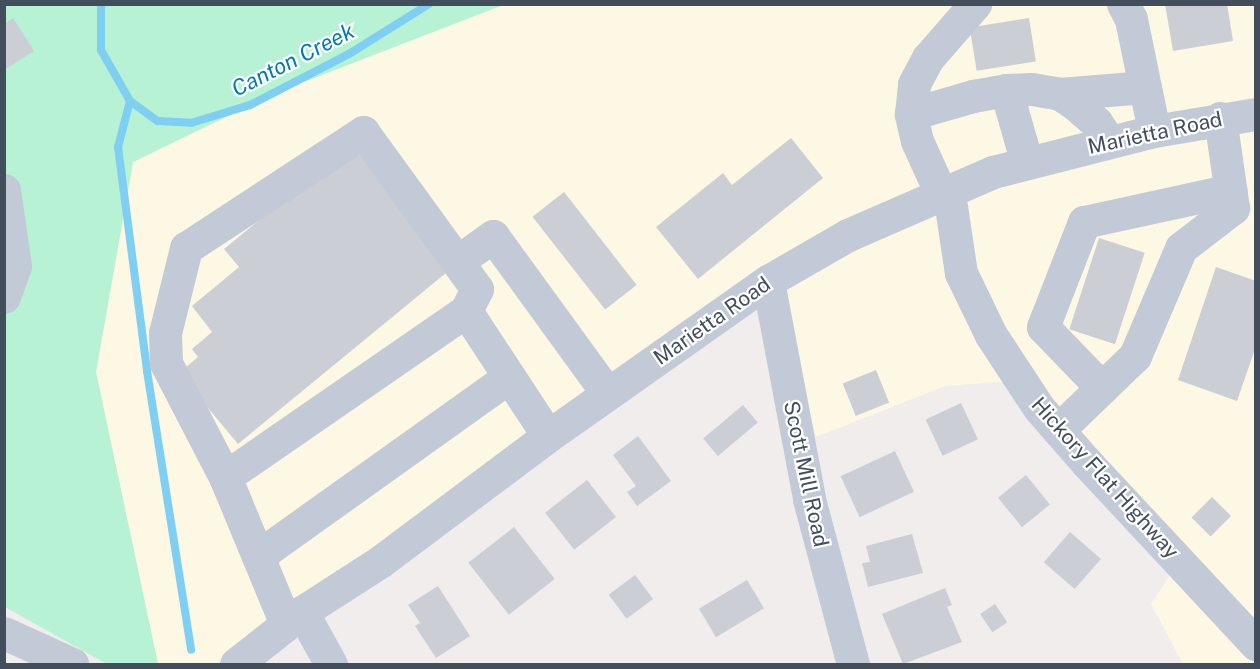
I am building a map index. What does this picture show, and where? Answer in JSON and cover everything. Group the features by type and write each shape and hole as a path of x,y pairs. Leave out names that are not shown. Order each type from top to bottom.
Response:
{"street":[{"name":"Hickory Flat Highway","path":"975,4 928,58 914,84 911,114 917,141 945,195 961,273 991,334 1039,408 1256,644"},
{"path":"1123,4 1131,19 1154,131"},
{"path":"911,114 941,104 1006,90 1032,89 1060,94 1145,87"},
{"path":"1006,90 1027,163"},
{"path":"1060,94 1096,122 1109,141"},
{"name":"Marietta Road","path":"236,664 294,618 381,561 548,436 768,281 848,236 993,172 1154,131 1220,118 1256,114"},
{"path":"1058,429 1135,356 1180,248 1233,208 1220,118"},
{"path":"225,477 466,311 477,289 363,132 186,248 165,333 166,363 225,477 258,556 294,618 331,664"},
{"path":"4,190 15,266 4,297"},
{"path":"1102,388 1043,327 1084,222 1231,190"},
{"path":"458,261 493,236 608,394"},
{"name":"Scott Mill Road","path":"768,281 809,499 853,664"},
{"path":"466,311 548,436"},
{"path":"258,556 509,377"},
{"path":"4,633 72,664"}],"shaded area":[{"path":"503,5 1255,5 1255,664 1183,664 1151,604 1176,566 1011,381 945,386 816,437 781,288 307,608 216,664 158,664 96,372 133,162 278,92"}],"green space":[{"path":"5,5 503,5 278,92 133,162 96,372 158,664 107,664 5,607"}],"building":[{"path":"1165,4 1227,4 1233,41 1173,51"},
{"path":"13,18 34,51 4,70 4,24"},
{"path":"1029,18 1036,61 977,71 970,27"},
{"path":"791,138 823,178 698,279 656,227 723,173 732,185"},
{"path":"351,145 452,268 238,444 179,373 198,357 192,349 212,332 192,306 239,267 224,249"},
{"path":"564,192 637,285 605,310 532,217"},
{"path":"1099,238 1145,253 1115,344 1069,329"},
{"path":"1216,267 1256,281 1256,346 1237,401 1178,380"},
{"path":"876,370 889,402 856,416 843,383"},
{"path":"961,403 978,439 943,456 926,419"},
{"path":"743,405 758,423 718,456 703,438"},
{"path":"638,436 671,481 637,506 627,492 636,486 613,455"},
{"path":"895,451 914,492 860,517 841,476"},
{"path":"1026,475 1050,505 1022,527 998,498"},
{"path":"587,480 616,517 574,550 545,513"},
{"path":"1212,497 1231,516 1211,537 1191,518"},
{"path":"514,527 555,579 509,615 468,563"},
{"path":"1070,532 1101,559 1075,589 1044,562"},
{"path":"912,534 923,573 868,587 862,563 870,562 866,546"},
{"path":"635,575 653,599 627,619 609,595"},
{"path":"747,580 764,608 716,637 699,609"},
{"path":"438,586 470,636 436,658 415,626 420,623 408,605"},
{"path":"945,588 952,605 947,607 962,642 903,664 882,614"},
{"path":"995,604 1007,622 992,632 980,614"}],"waterway":[{"name":"Canton Creek","path":"101,4 101,50 130,101 158,121 191,123 250,105 349,54 429,4"},
{"path":"130,101 118,147 147,371 191,650"}]}
